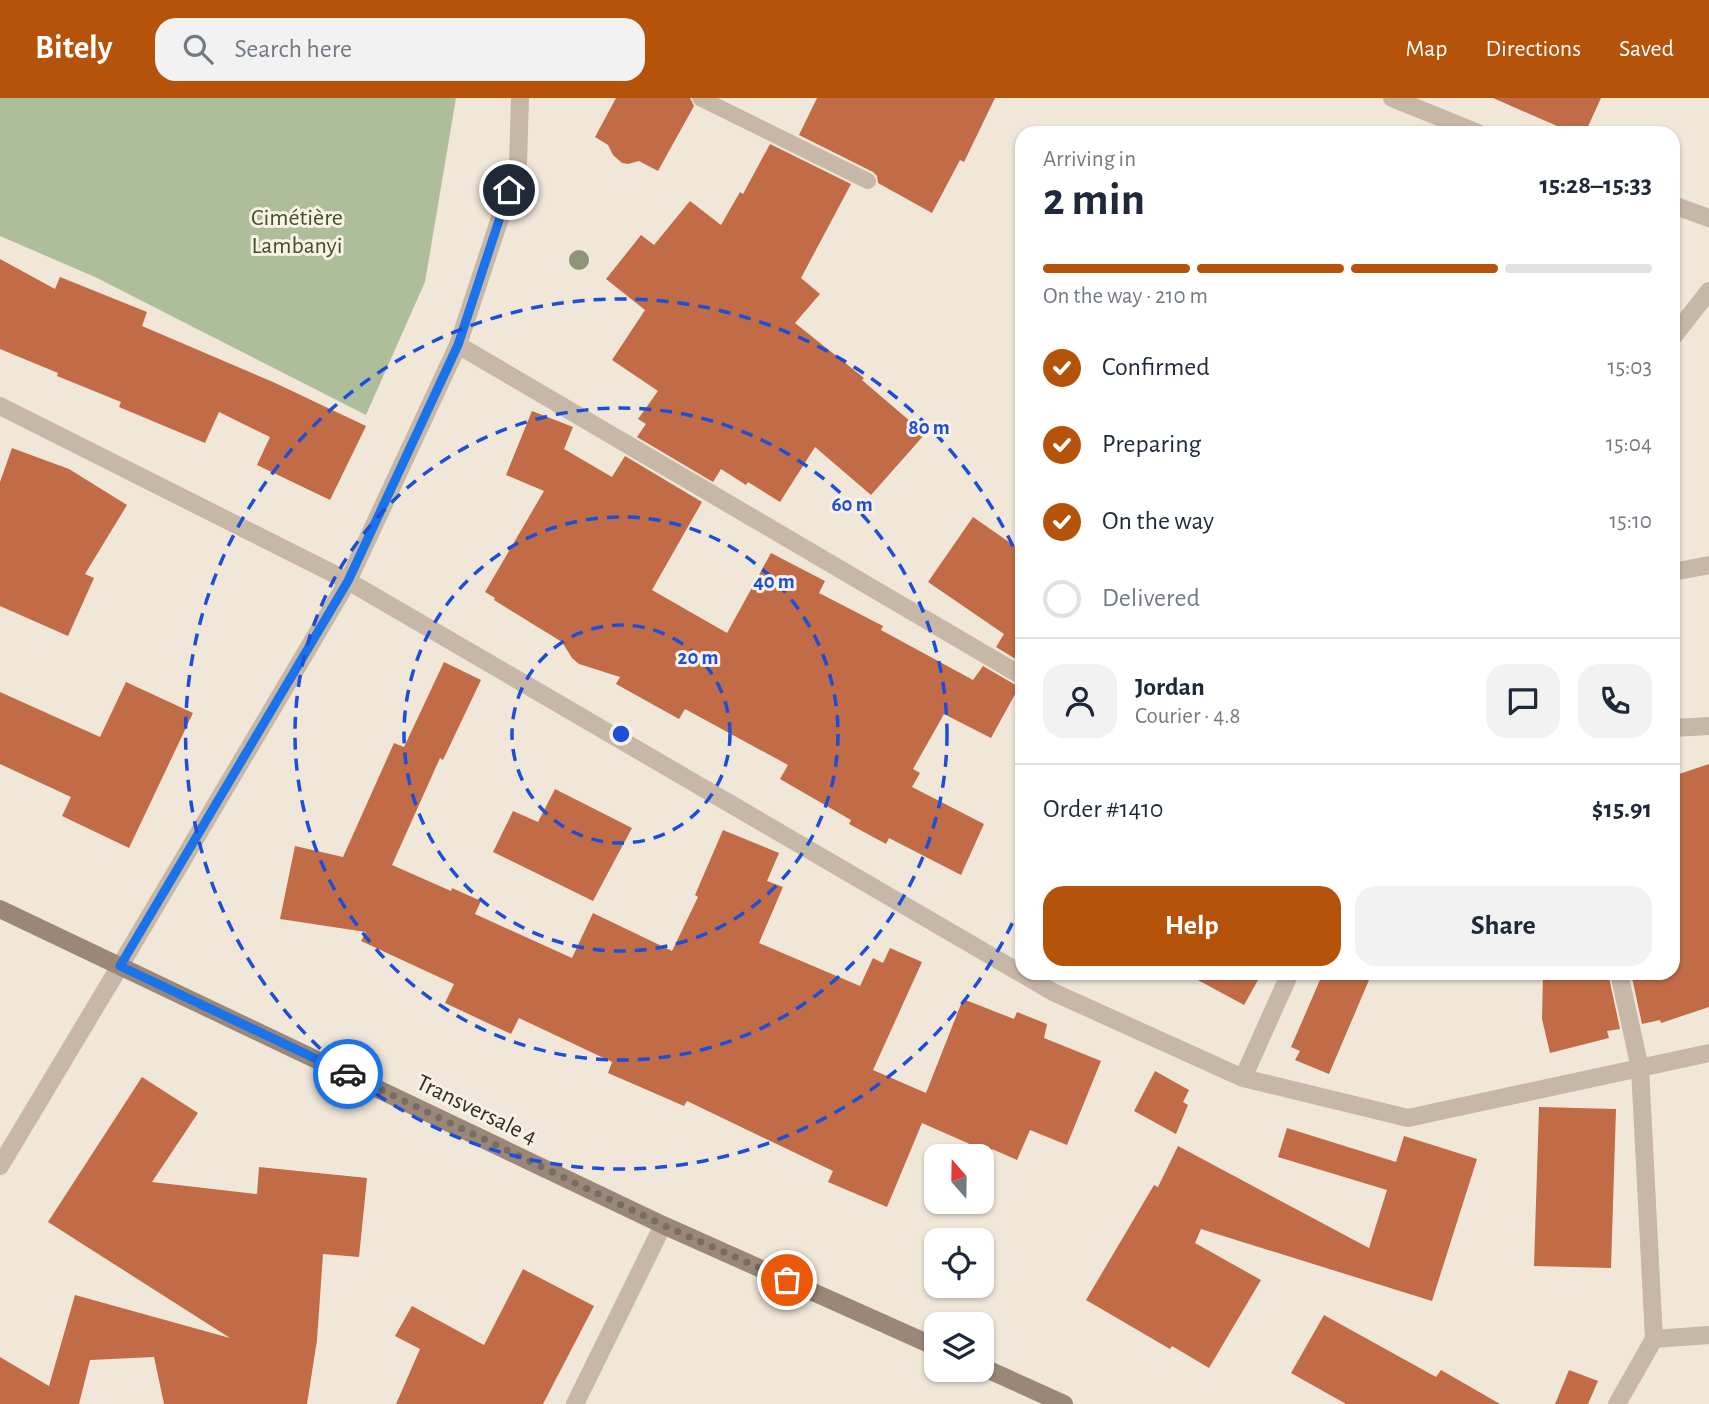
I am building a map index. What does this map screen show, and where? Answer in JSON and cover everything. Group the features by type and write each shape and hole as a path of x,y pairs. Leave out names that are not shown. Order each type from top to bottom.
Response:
{"main road":[{"name":"Transversale 4","path":"0,909 663,1225 924,1342"},
{"path":"994,1372 1064,1404"}],"street":[{"path":"0,1166 348,581 458,345 518,164 520,98"},
{"path":"1392,98 1460,126"},
{"path":"1680,208 1709,218"},
{"path":"1680,328 1709,291"},
{"path":"458,345 1015,672"},
{"path":"0,407 348,581 1015,969"},
{"path":"1680,571 1709,565"},
{"path":"1680,728 1709,726"},
{"path":"1033,980 1054,992 1243,1078 1408,1118 1709,1053"},
{"path":"1243,1078 1287,980"},
{"path":"1617,1404 1654,1339 1640,1068 1621,980"},
{"path":"575,1404 663,1225"},
{"path":"1654,1339 1709,1335"}],"lane":[{"path":"700,98 868,181"}],"green space":[{"name":"Cimétière Lambanyi","path":"0,98 456,98 425,282 366,415 95,277 0,236"}],"building":[{"path":"616,98 690,98 694,106 658,171 639,161 622,163 613,155 608,145 595,137"},
{"path":"817,98 995,98 964,162 960,160 932,213 878,183 873,172 799,135"},
{"path":"1493,98 1601,98 1588,126 1557,126"},
{"path":"770,144 851,184 801,278 820,294 795,323 864,378 862,380 925,434 871,495 815,447 780,502 721,469 713,482 637,437 646,424 638,419 658,391 612,360 645,310 606,279 641,235 654,245 690,201 721,225 740,192 743,194"},
{"path":"0,259 55,289 60,277 147,312 142,326 273,382 366,426 330,500 257,465 270,437 219,412 205,443 119,407 121,402 0,349"},
{"path":"532,411 573,427 564,449 612,477 625,456 702,502 652,590 727,633 771,553 825,581 819,593 883,626 881,630 973,680 983,666 1015,685 1015,694 991,738 944,714 913,769 920,773 912,787 984,824 961,875 889,838 886,844 849,824 851,820 780,779 788,765 685,709 679,719 616,684 620,677 579,664 562,642 494,600 495,598 485,592 544,491 506,475"},
{"path":"12,448 69,469 127,505 85,574 94,578 68,636 0,606 0,482"},
{"path":"973,517 1015,546 1015,659 996,647 1004,634 928,582"},
{"path":"444,662 481,680 443,760 440,758 392,865 481,901 475,914 572,958 593,913 672,951 698,897 695,895 723,830 779,853 767,881 783,887 759,943 860,986 873,958 883,963 890,948 922,962 873,1070 926,1093 963,999 1014,1019 1017,1012 1047,1024 1044,1038 1101,1061 1067,1145 1030,1130 1017,1160 994,1150 994,1144 970,1144 922,1123 887,1207 828,1182 833,1171 687,1101 684,1106 608,1073 612,1062 519,1018 511,1034 445,1003 454,984 361,941 366,932 280,919 295,846 343,857 394,743 404,747"},
{"path":"126,682 193,713 129,848 62,816 71,797 0,764 0,692 100,737"},
{"path":"1709,764 1709,1007 1661,1023 1660,1020 1642,1024 1633,980 1680,980 1680,774"},
{"path":"555,789 632,828 593,901 493,852 513,811 538,822"},
{"path":"1198,980 1258,980 1244,1005"},
{"path":"1320,980 1369,980 1329,1074 1295,1060 1300,1051 1291,1047"},
{"path":"1543,980 1610,980 1620,1029 1607,1031 1609,1038 1550,1053 1542,1019"},
{"path":"1155,1071 1189,1090 1183,1102 1188,1105 1176,1134 1134,1111"},
{"path":"142,1077 198,1113 152,1182 257,1194 259,1167 367,1178 359,1257 323,1254 317,1340 307,1404 164,1404 154,1357 90,1360 79,1404 0,1404 0,1357 49,1386 75,1295 230,1338 48,1222"},
{"path":"1539,1107 1616,1109 1611,1268 1534,1266"},
{"path":"1287,1128 1396,1162 1404,1136 1477,1159 1432,1301 1201,1229 1195,1243 1261,1280 1209,1368 1172,1346 1170,1349 1086,1300 1154,1185 1158,1187 1178,1146 1369,1248 1387,1190 1278,1157"},
{"path":"523,1269 594,1306 543,1404 396,1404 420,1349 395,1336 412,1306 484,1345"},
{"path":"1324,1315 1436,1377 1441,1370 1500,1404 1346,1404 1291,1373"},
{"path":"1569,1370 1598,1381 1588,1404 1555,1404"}],"way so far":[{"path":"348,1074 663,1225 787,1280"}],"route":[{"path":"348,1074 120,966 348,581 458,345 509,190"}]}
